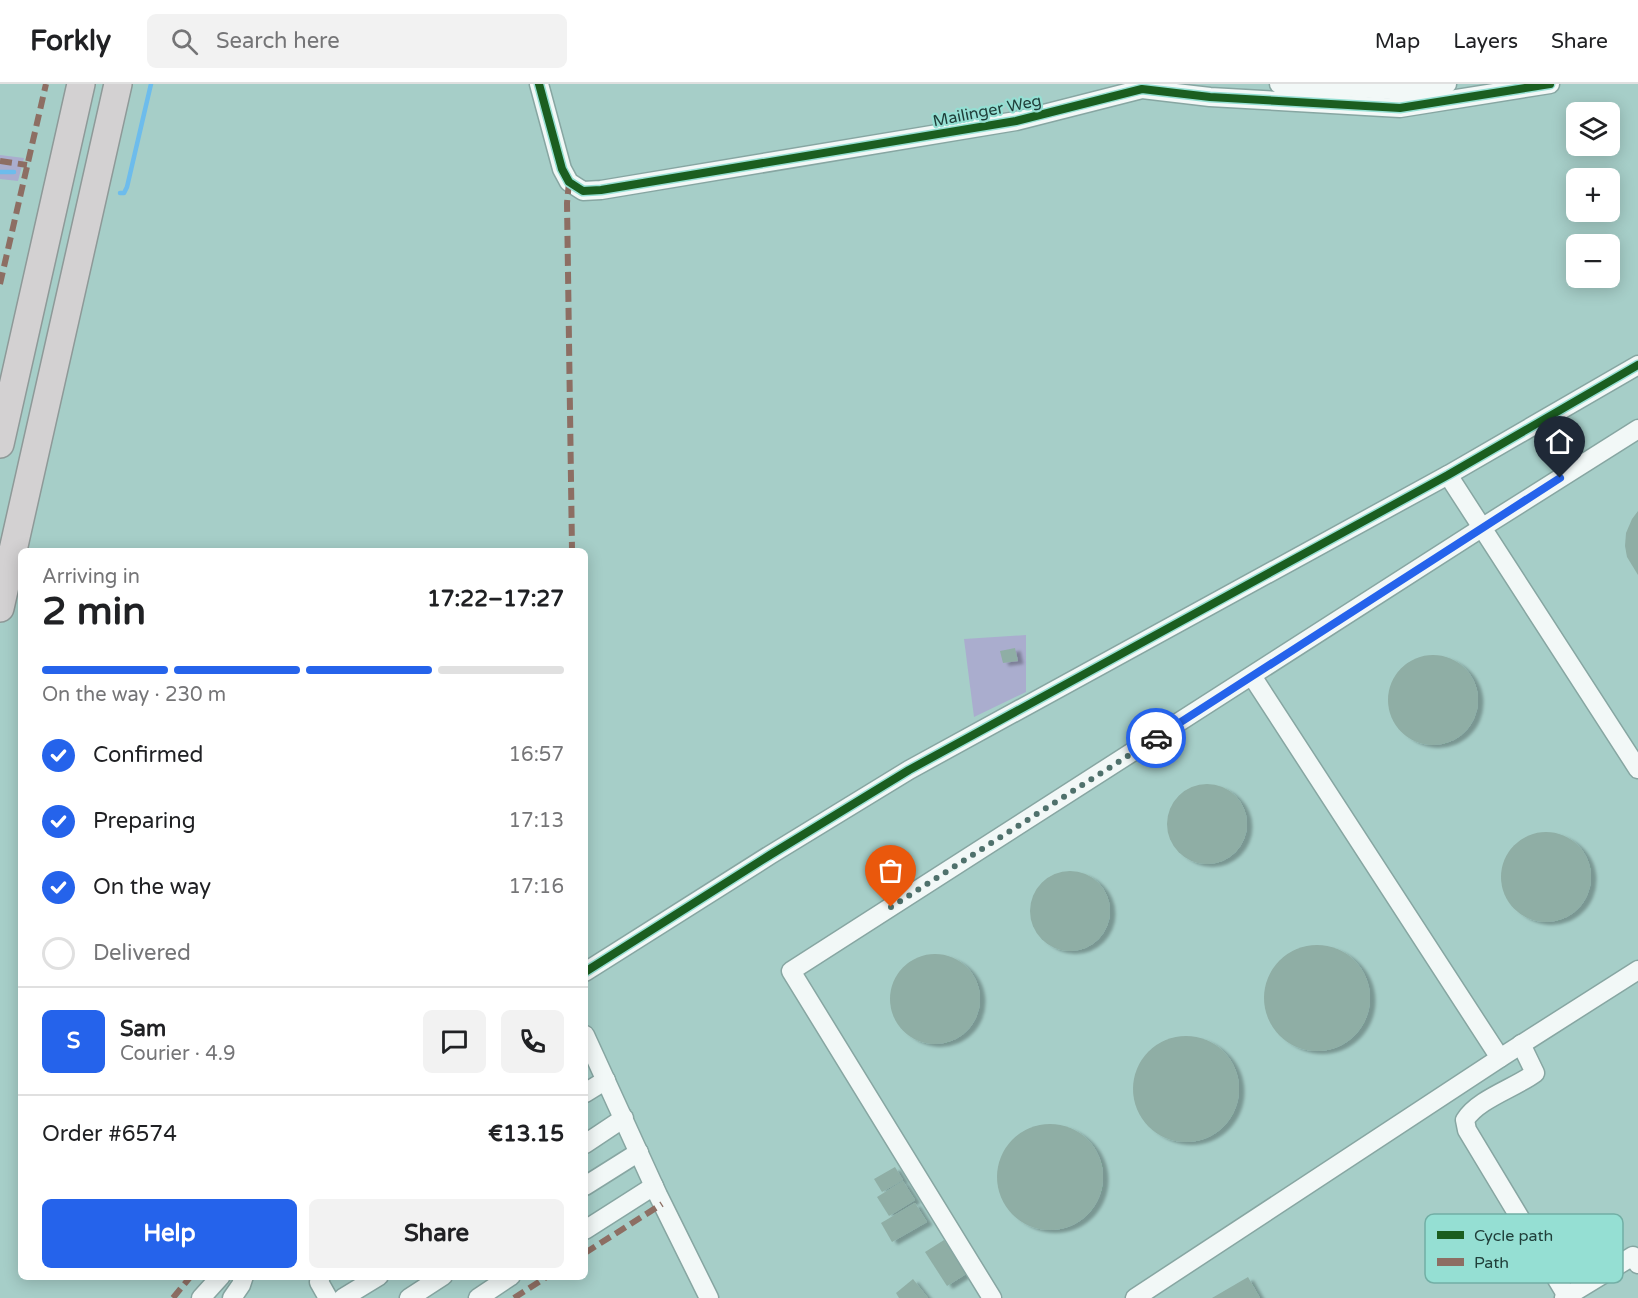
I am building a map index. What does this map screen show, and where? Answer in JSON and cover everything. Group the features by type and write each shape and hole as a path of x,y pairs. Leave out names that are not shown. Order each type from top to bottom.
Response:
{"highway":[{"path":"0,444 81,84"},
{"path":"0,608 118,84"}],"street":[{"name":"Mailinger Weg","path":"539,84 562,169 569,182 582,191 601,190 1016,121 1142,89 1210,96 1400,108 1550,84"},
{"path":"1279,84 1410,90 1447,84"},
{"path":"588,970 909,770 1449,475 1638,365"},
{"path":"992,1298 791,971 1638,429"},
{"path":"1449,475 1638,769"},
{"path":"1252,676 1500,1058"},
{"path":"1135,1298 1521,1044 1638,970"},
{"path":"588,1041 654,1186 709,1298"},
{"path":"1516,1214 1467,1130 1465,1120 1482,1104 1535,1073 1521,1044"},
{"path":"588,1091 606,1080"},
{"path":"588,1142 624,1118"},
{"path":"588,1184 639,1152"},
{"path":"588,1228 654,1186"},
{"path":"1623,1262 1632,1256 1638,1264"},
{"path":"201,1298 217,1280"},
{"path":"232,1298 243,1280"},
{"path":"320,1280 328,1298"},
{"path":"344,1298 373,1280"},
{"path":"409,1298 437,1280"},
{"path":"478,1298 505,1280"},
{"path":"1557,1283 1565,1297 1588,1283"}],"shaded area":[{"path":"0,155 24,158 18,181 0,179"},
{"path":"1026,635 1026,692 974,717 964,639"}],"building":[{"path":"1638,511 1638,575 1627,557 1625,546 1626,533"},
{"path":"1015,648 1018,661 1003,663 1000,651"},
{"path":"1433,655 1450,658 1465,668 1475,683 1478,700 1475,717 1465,732 1450,742 1433,745 1416,742 1401,732 1391,717 1388,700 1391,683 1401,668 1416,658"},
{"path":"1207,784 1222,787 1235,796 1244,809 1247,824 1244,839 1235,852 1222,861 1207,864 1192,861 1179,852 1170,839 1167,824 1170,809 1179,796 1192,787"},
{"path":"1546,832 1563,835 1578,845 1588,860 1591,877 1588,894 1578,909 1563,919 1546,922 1529,919 1514,909 1504,894 1501,877 1504,860 1514,845 1529,835"},
{"path":"1070,871 1085,874 1098,883 1107,896 1110,911 1107,926 1098,939 1085,948 1070,951 1055,948 1042,939 1033,926 1030,911 1033,896 1042,883 1055,874"},
{"path":"1317,945 1337,949 1355,960 1366,978 1370,998 1366,1018 1355,1036 1337,1047 1317,1051 1297,1047 1279,1036 1268,1018 1264,998 1268,978 1279,960 1297,949"},
{"path":"935,954 952,957 967,967 977,982 980,999 977,1016 967,1031 952,1041 935,1044 918,1041 903,1031 893,1016 890,999 893,982 903,967 918,957"},
{"path":"1186,1036 1206,1040 1224,1051 1235,1069 1239,1089 1235,1109 1224,1127 1206,1138 1186,1142 1166,1138 1148,1127 1137,1109 1133,1089 1137,1069 1148,1051 1166,1040"},
{"path":"1050,1124 1070,1128 1088,1139 1099,1157 1103,1177 1099,1197 1088,1215 1070,1226 1050,1230 1030,1226 1012,1215 1001,1197 997,1177 1001,1157 1012,1139 1030,1128"},
{"path":"895,1167 903,1180 882,1192 874,1179"},
{"path":"903,1181 915,1200 889,1216 877,1197"},
{"path":"915,1203 927,1222 892,1242 881,1223"},
{"path":"944,1240 966,1274 947,1286 925,1252"},
{"path":"1248,1277 1260,1298 1212,1298"},
{"path":"913,1279 928,1298 899,1298 896,1293"}],"waterway":[{"path":"120,193 124,193 127,187 151,84"},
{"path":"0,172 14,172"}],"marked path":[{"path":"0,284 46,84"},
{"path":"0,161 27,165"},
{"path":"569,182 567,203 572,548"},
{"path":"588,1251 662,1204"},
{"path":"173,1298 188,1280"},
{"path":"514,1298 542,1280"}],"cycle path":[{"path":"539,84 562,169 569,182 583,191 601,190 1016,121 1142,89 1210,97 1400,108 1550,84"},
{"path":"588,970 909,770 1448,475 1638,365"}],"way so far":[{"path":"891,907 1156,738"}],"route":[{"path":"1156,738 1560,478"}]}
